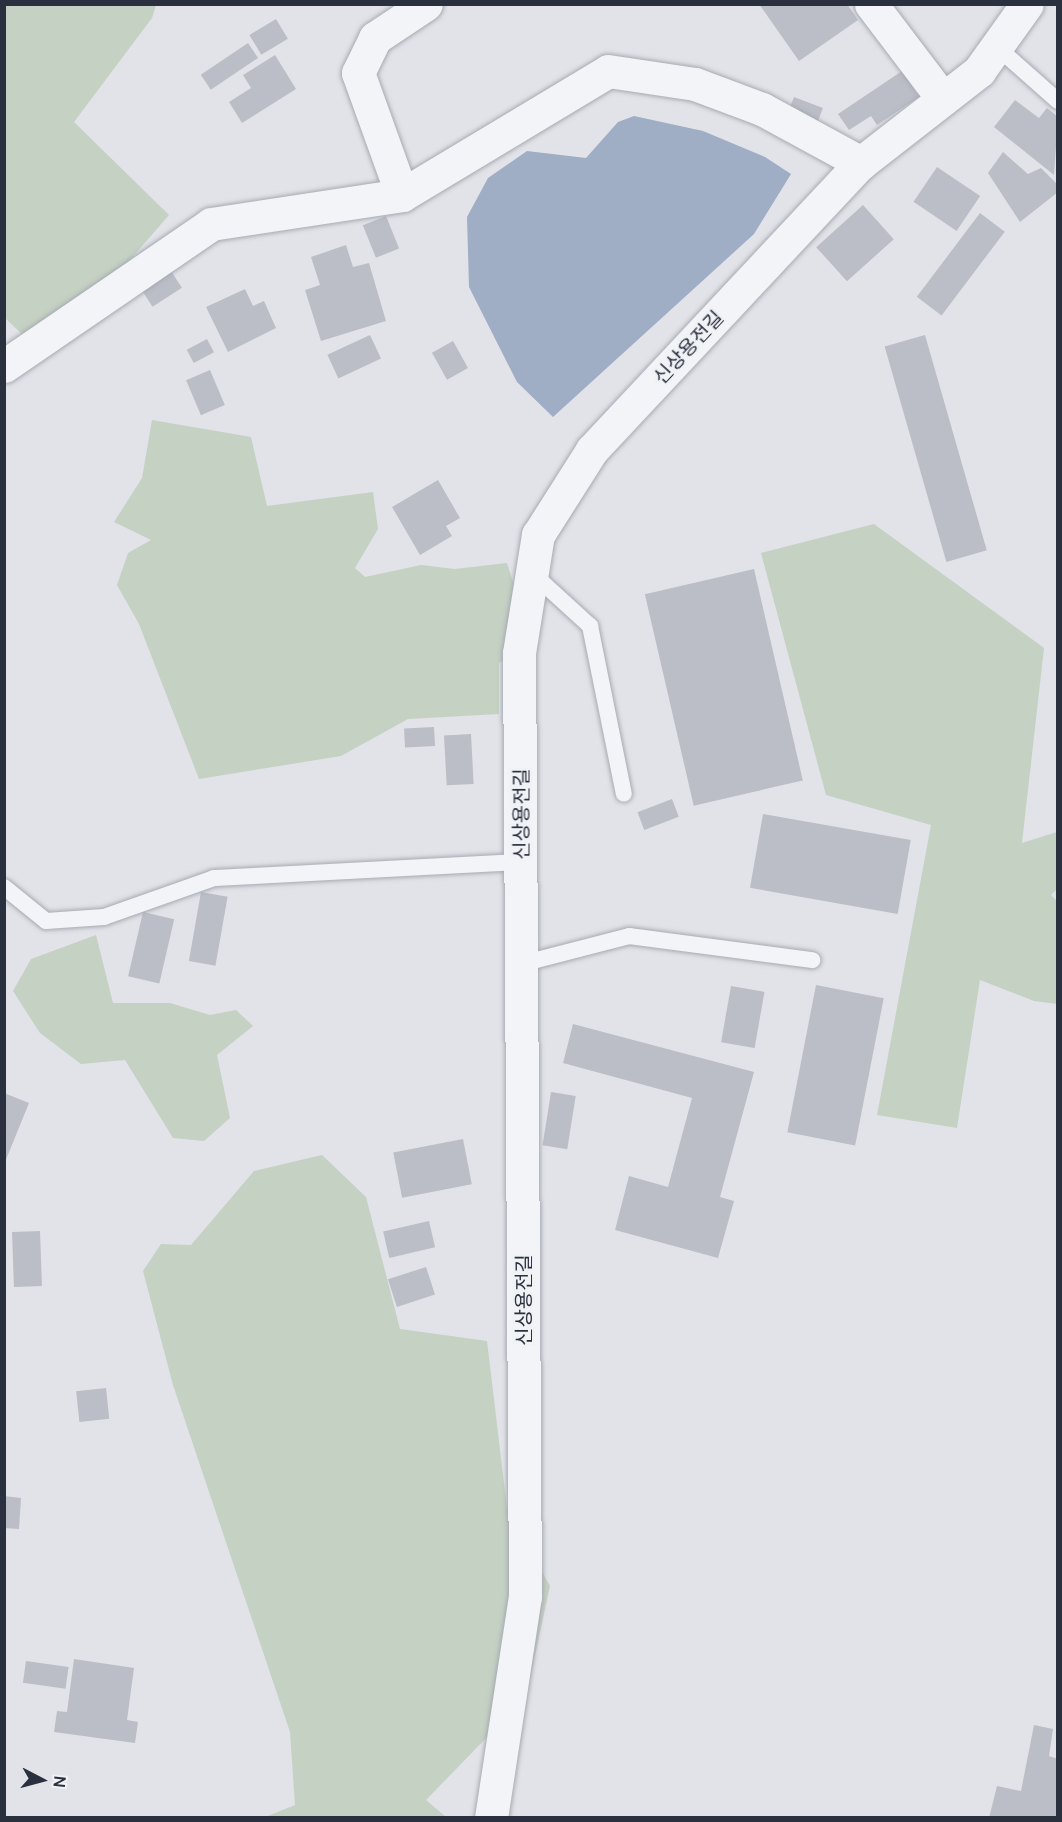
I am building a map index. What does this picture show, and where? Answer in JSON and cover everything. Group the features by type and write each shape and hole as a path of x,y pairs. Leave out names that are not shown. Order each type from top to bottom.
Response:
{"street":[{"path":"402,195 358,72 375,38 426,4"},
{"path":"871,4 943,99"},
{"name":"신상용전길","path":"491,1818 525,1597 519,653 538,535 592,450 861,163 979,71 1027,4"},
{"path":"4,366 211,224 402,195 608,70 696,84 762,109 861,163"}],"lane":[{"path":"997,47 1058,101"},
{"path":"532,573 590,626 624,794"},
{"path":"4,887 46,921 104,917 214,878 521,862"},
{"path":"522,964 629,936 812,960"}],"green space":[{"path":"4,5 156,5 152,18 74,122 169,215 118,274 23,335 5,318"},
{"path":"152,420 251,437 267,506 373,492 378,529 355,568 365,577 421,565 455,569 507,563 517,595 509,658 499,663 499,714 408,719 341,756 199,779 139,624 117,585 128,553 151,540 114,522 142,478"},
{"path":"874,524 1044,648 1022,843 1057,832 1057,889 1051,895 1057,901 1057,1004 1034,1001 980,980 957,1128 877,1115 931,825 826,795 761,553"},
{"path":"96,935 113,1003 170,1003 210,1015 236,1010 253,1026 217,1055 230,1118 204,1141 173,1138 125,1060 81,1064 40,1033 13,991 31,959"},
{"path":"322,1155 366,1197 400,1329 487,1341 507,1508 550,1586 526,1697 426,1800 446,1817 265,1817 295,1805 290,1732 173,1385 143,1271 161,1244 191,1245 254,1171"}],"water":[{"path":"634,116 703,131 765,157 791,174 754,234 553,417 517,382 469,287 467,217 488,178 527,151 586,158 618,122"}],"building":[{"path":"759,4 847,4 858,20 799,61"},
{"path":"276,19 288,39 261,55 249,35"},
{"path":"248,43 258,58 211,90 201,75"},
{"path":"275,55 296,89 242,123 229,102 251,88 243,75"},
{"path":"902,71 919,97 877,125 871,116 849,130 838,114"},
{"path":"794,97 823,108 818,122 789,111"},
{"path":"1015,100 1039,118 1047,108 1058,117 1054,175 994,127"},
{"path":"1003,152 1028,174 1041,168 1058,185 1058,192 1020,222 988,173"},
{"path":"937,167 980,196 957,231 914,202"},
{"path":"863,205 894,239 847,281 816,247"},
{"path":"980,213 1005,232 942,316 917,297"},
{"path":"386,216 399,248 376,258 363,225"},
{"path":"346,245 353,267 369,263 386,321 321,341 305,290 320,285 311,257"},
{"path":"171,271 182,288 153,307 142,290"},
{"path":"245,289 253,306 264,301 276,328 228,352 206,307"},
{"path":"370,335 381,359 338,378 327,355"},
{"path":"925,335 987,550 946,562 885,347"},
{"path":"207,339 214,352 194,363 187,350"},
{"path":"453,341 468,368 447,380 432,353"},
{"path":"210,370 225,405 201,415 186,380"},
{"path":"438,480 460,518 446,526 452,536 420,555 392,507"},
{"path":"754,569 803,780 694,806 645,594"},
{"path":"434,727 435,746 405,748 404,729"},
{"path":"471,734 474,784 447,785 444,735"},
{"path":"672,799 679,817 644,830 637,812"},
{"path":"763,814 911,840 898,914 750,888"},
{"path":"201,892 228,897 215,966 189,961"},
{"path":"143,912 174,919 159,984 128,976"},
{"path":"816,985 884,998 855,1145 787,1132"},
{"path":"731,986 764,992 755,1048 721,1042"},
{"path":"573,1024 754,1072 720,1197 734,1201 718,1258 615,1230 629,1176 668,1187 692,1098 563,1063"},
{"path":"551,1092 576,1096 567,1149 543,1145"},
{"path":"4,1093 29,1103 5,1162 4,1162"},
{"path":"463,1139 472,1184 402,1198 393,1153"},
{"path":"429,1221 435,1247 389,1258 383,1232"},
{"path":"40,1231 42,1286 14,1287 12,1232"},
{"path":"426,1267 435,1295 397,1307 388,1279"},
{"path":"106,1388 109,1419 79,1422 76,1391"},
{"path":"4,1496 21,1498 19,1529 4,1528"},
{"path":"74,1659 134,1668 127,1720 138,1722 135,1743 54,1732 57,1711 67,1712"},
{"path":"26,1661 69,1667 66,1689 23,1683"},
{"path":"1034,1725 1053,1729 1049,1756 1058,1759 1058,1818 989,1818 997,1786 1021,1791"}]}
